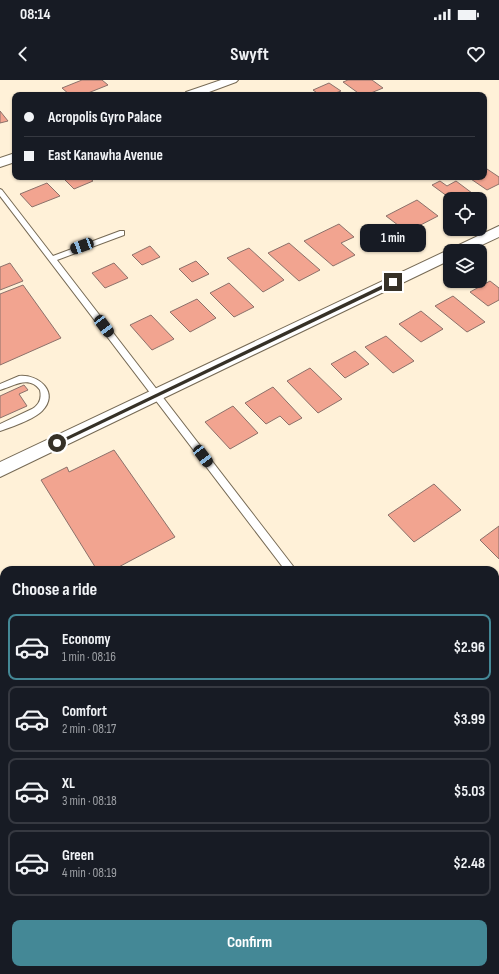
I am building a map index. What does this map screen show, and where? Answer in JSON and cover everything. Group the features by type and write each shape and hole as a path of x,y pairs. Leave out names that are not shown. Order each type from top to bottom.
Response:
{"street":[{"path":"198,92 232,80"},
{"path":"0,163 12,158"},
{"path":"472,244 499,231"},
{"path":"0,470 443,257"}],"lane":[{"path":"0,191 288,566"},
{"path":"52,259 70,251 122,233"},
{"path":"0,387 18,379 26,379 39,383 45,392 45,398 38,410 0,428"}],"building":[{"path":"82,80 102,80 108,85 90,92 67,92 62,88"},
{"path":"348,80 372,80 383,88 373,92 357,92 343,82"},
{"path":"329,83 341,91 316,92 313,90"},
{"path":"0,111 8,121 0,123"},
{"path":"487,169 499,177 499,184 487,190 472,180 487,180"},
{"path":"65,180 93,181 74,189"},
{"path":"440,181 447,186 456,181 471,192 443,193 432,185"},
{"path":"47,183 60,196 32,207 20,194"},
{"path":"417,200 438,216 407,232 386,216"},
{"path":"339,224 354,237 341,243 355,255 333,266 304,241"},
{"path":"289,243 320,270 299,281 268,253"},
{"path":"150,246 160,257 142,265 132,255"},
{"path":"249,248 284,280 263,292 227,258"},
{"path":"196,261 209,274 192,282 179,269"},
{"path":"10,263 23,281 0,290 0,267"},
{"path":"114,263 128,278 105,288 92,273"},
{"path":"490,281 499,288 499,300 488,306 470,292 477,288 487,288 487,283"},
{"path":"229,283 254,307 234,317 210,293"},
{"path":"23,285 61,338 0,365 0,294"},
{"path":"453,296 485,322 467,332 435,306"},
{"path":"197,299 216,318 190,332 170,312"},
{"path":"421,311 443,329 421,342 399,324"},
{"path":"151,315 174,339 152,350 130,325"},
{"path":"386,336 414,361 393,373 365,347"},
{"path":"355,351 369,364 345,378 331,364"},
{"path":"310,368 342,399 318,413 287,381"},
{"path":"24,385 28,390 19,394 27,406 0,418 0,396"},
{"path":"273,387 302,418 289,425 280,416 266,424 245,403"},
{"path":"233,406 258,433 230,449 205,422"},
{"path":"114,450 175,537 121,566 95,566 41,480 67,467 69,472"},
{"path":"434,484 461,510 414,542 388,515"},
{"path":"499,526 499,559 480,540"}],"route":[{"path":"57,443 393,282"}]}
